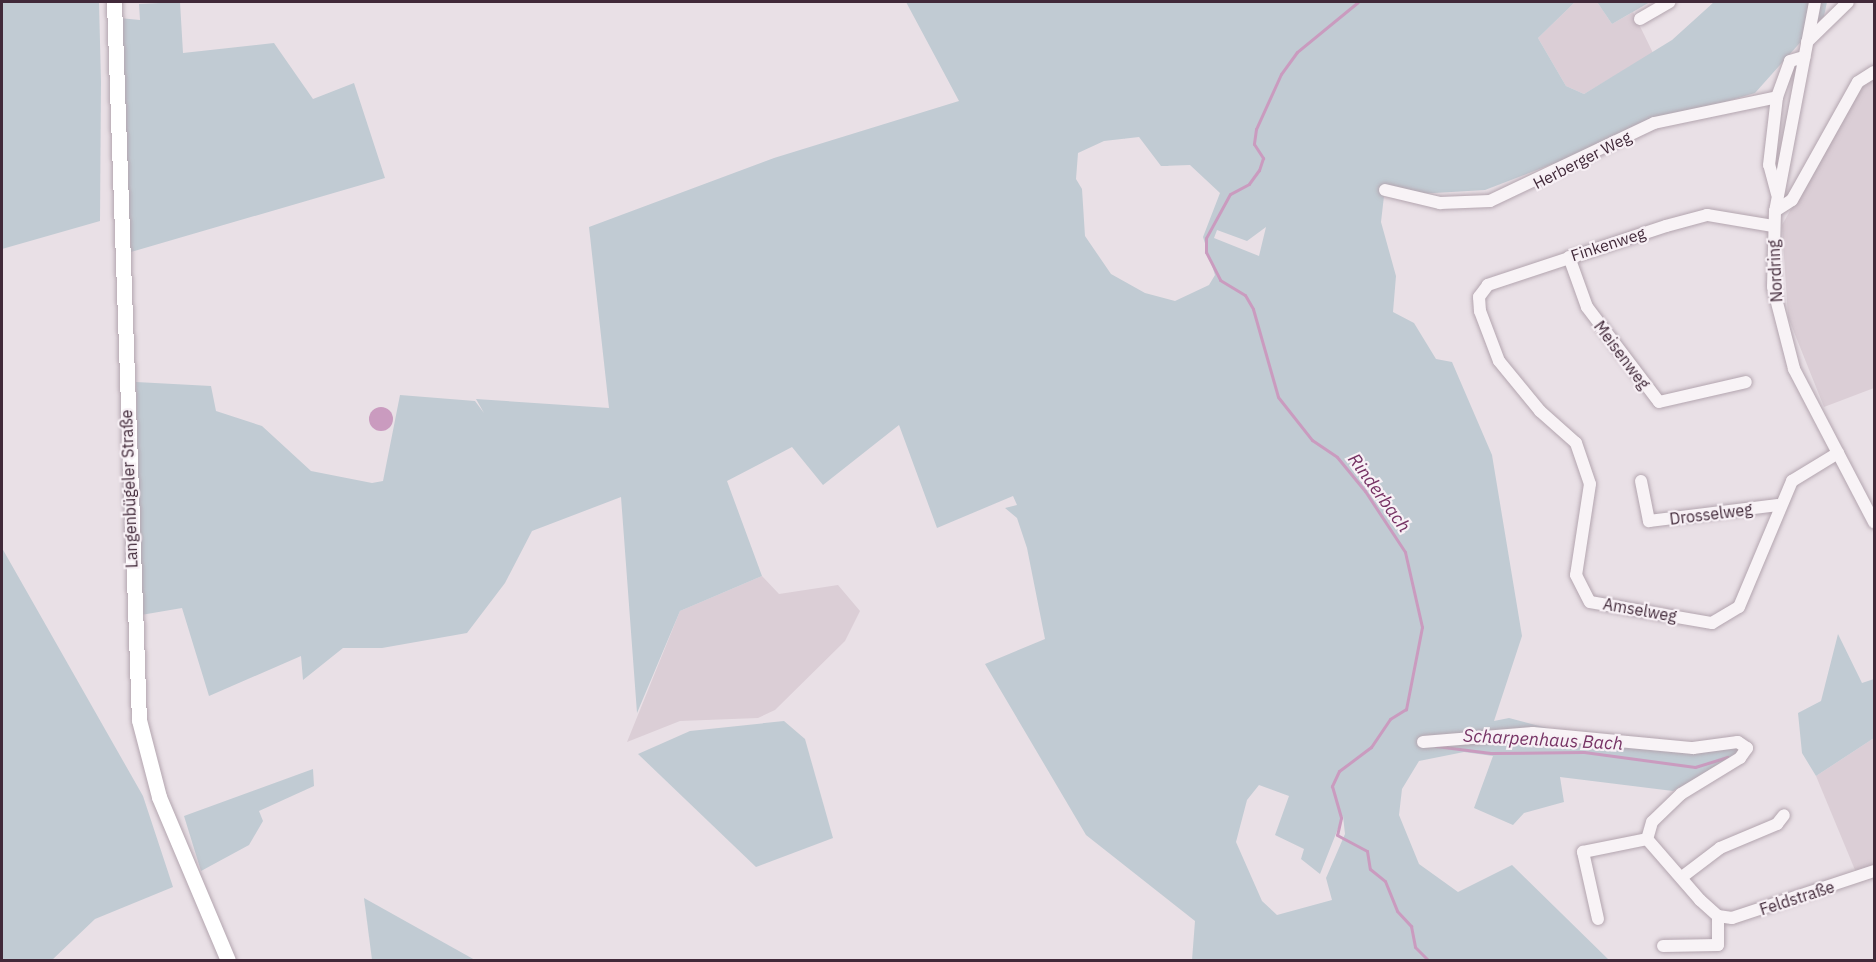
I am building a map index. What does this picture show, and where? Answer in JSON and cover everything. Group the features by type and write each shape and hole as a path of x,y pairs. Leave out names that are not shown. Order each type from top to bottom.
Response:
{"main road":[{"name":"Langenbügeler Straße","path":"114,2 139,720 159,797 228,960"}],"street":[{"path":"1640,19 1670,2"},
{"name":"Nordring","path":"1815,2 1775,211 1773,287 1785,344 1838,453 1875,522"},
{"path":"1807,42 1848,2"},
{"path":"1778,195 1769,165 1777,97 1790,61 1804,57"},
{"path":"1775,211 1792,200 1858,82 1875,72"},
{"name":"Herberger Weg","path":"1385,190 1440,203 1490,201 1654,123 1777,97"},
{"name":"Finkenweg","path":"1486,325 1479,297 1488,285 1569,257 1707,215 1773,226"},
{"name":"Meisenweg","path":"1569,257 1587,307 1659,402 1746,382"},
{"name":"Amselweg","path":"1486,325 1499,361 1518,386 1576,442 1590,484 1576,575 1590,602 1712,623 1739,607 1778,506 1802,471 1838,453"},
{"name":"Drosselweg","path":"1641,481 1649,521 1778,506"},
{"path":"1423,742 1533,733 1693,748 1738,742 1747,748 1740,758 1681,794 1652,822 1647,839"},
{"path":"1682,877 1720,848 1777,824 1784,815"},
{"path":"1647,839 1718,916 1718,945 1663,946"},
{"path":"1598,920 1583,852 1647,839"},
{"name":"Feldstraße","path":"1718,916 1732,918 1875,871"}],"shaded area":[{"path":"2,2 99,2 101,82 100,221 2,249"},
{"path":"180,2 183,53 274,43 313,99 354,83 385,178 131,252 119,18 140,20 139,4"},
{"path":"906,2 1575,2 1538,38 1566,86 1584,94 1672,40 1714,2 1827,2 1824,16 1755,93 1674,117 1485,190 1384,196 1381,222 1396,276 1393,312 1414,323 1436,359 1452,362 1492,455 1522,636 1494,721 1509,718 1578,736 1693,748 1739,744 1737,756 1673,791 1560,777 1564,802 1524,813 1513,825 1474,808 1493,756 1464,752 1419,761 1402,789 1399,815 1419,864 1458,892 1512,865 1609,960 1192,960 1195,921 1086,835 985,664 1045,639 1027,548 1017,518 1005,508 1017,505 1013,496 937,528 899,425 823,485 792,447 727,481 762,576 680,611 637,713 621,497 532,531 505,583 467,633 382,648 343,648 303,680 301,656 209,696 182,608 141,615 136,382 211,386 216,411 262,426 311,471 372,483 383,481 400,395 475,401 484,413 476,399 609,408 589,227 774,158 959,101","holes":["1139,137 1161,166 1190,165 1220,193 1203,237 1215,275 1209,285 1175,301 1145,293 1111,274 1085,236 1082,189 1076,179 1078,153 1104,141","1266,227 1259,256 1214,238 1217,230 1247,241","1259,785 1289,796 1275,835 1304,849 1301,859 1320,874 1343,816 1345,834 1326,878 1332,900 1277,915 1262,901 1236,842 1247,800"]},
{"path":"1575,2 1597,2 1612,24 1633,12 1653,53 1584,94 1566,86 1538,38"},
{"path":"1597,2 1650,2 1612,24"},
{"path":"1874,63 1874,388 1824,407 1788,317 1782,225"},
{"path":"381,407 390,410 393,419 390,428 381,431 372,428 369,419 372,410"},
{"path":"2,548 143,796 173,887 95,919 52,960 2,960"},
{"path":"762,576 779,594 838,585 860,611 845,641 775,710 758,718 680,721 627,742 680,611"},
{"path":"1838,634 1862,683 1874,679 1874,738 1816,776 1802,753 1798,713 1821,701"},
{"path":"784,721 805,739 833,838 756,867 638,754 690,731"},
{"path":"1874,738 1874,874 1860,882 1816,776"},
{"path":"313,769 314,786 259,811 263,821 249,845 201,871 184,816"},
{"path":"364,898 475,960 372,960"}],"waterway":[{"name":"Rinderbach","path":"1358,2 1297,52 1281,74 1256,129 1254,144 1263,158 1259,170 1249,184 1230,194 1206,238 1206,252 1220,280 1245,295 1253,309 1278,397 1312,440 1337,457 1365,491 1405,552 1422,627 1406,709 1390,719 1371,747 1339,771 1332,786 1341,818 1337,835 1367,851 1370,869 1385,881 1397,911 1411,926 1415,947 1428,960"},
{"name":"Scharpenhaus Bach","path":"1436,746 1491,753 1584,752 1695,767 1728,757"}]}
